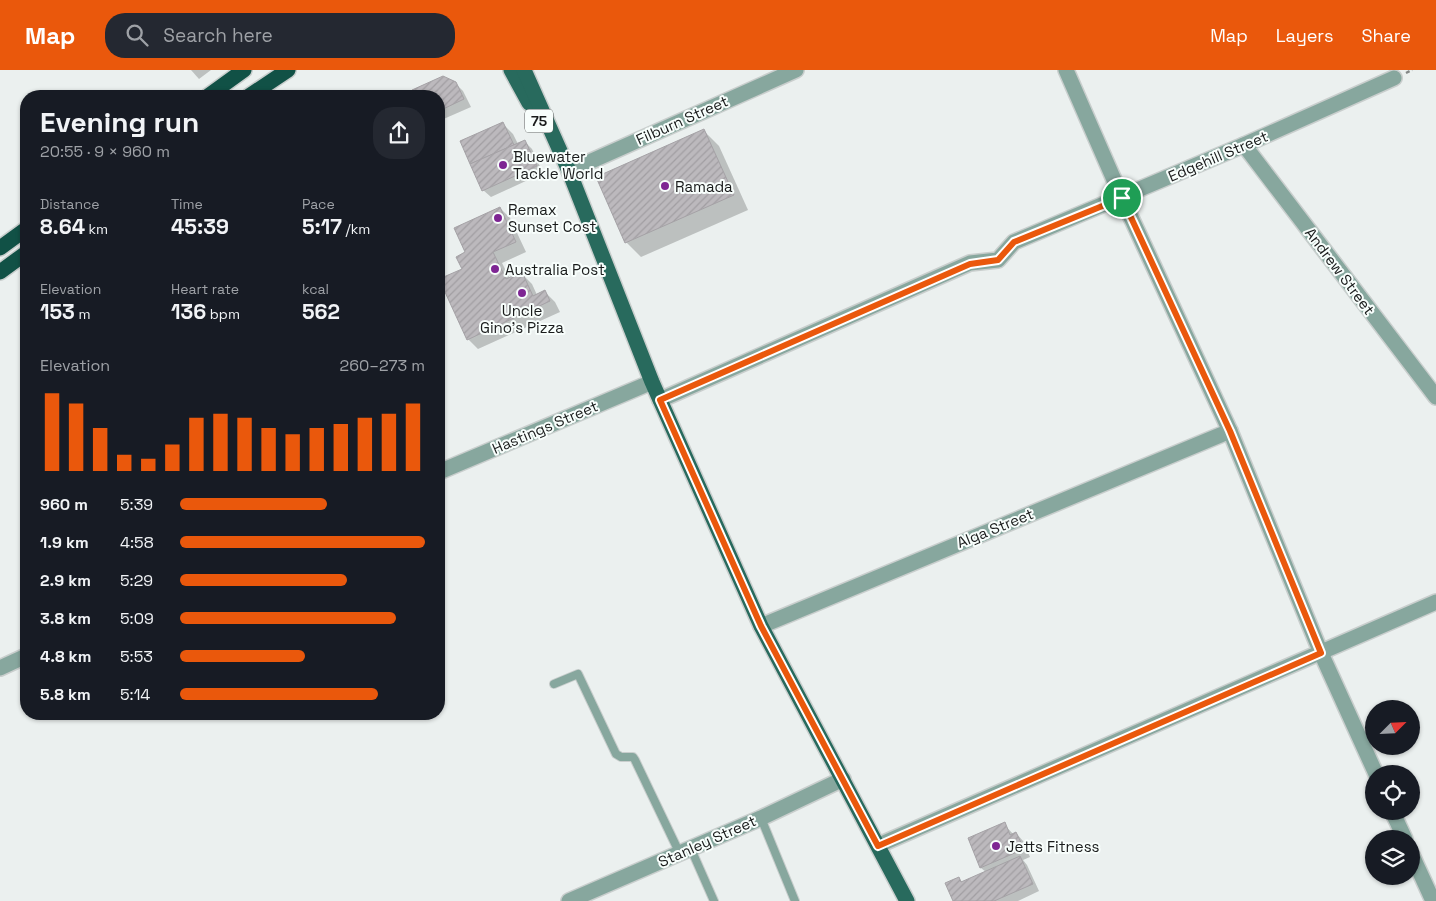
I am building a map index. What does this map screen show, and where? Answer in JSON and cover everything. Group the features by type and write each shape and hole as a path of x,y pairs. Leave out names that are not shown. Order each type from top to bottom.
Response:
{"highway":[{"path":"216,90 244,70"},
{"path":"258,90 288,70"},
{"path":"0,248 20,233"},
{"path":"0,272 20,257"}],"main road":[{"name":"75","path":"510,70 569,171"},
{"name":"75","path":"524,70 569,171 652,382 761,626 907,901"}],"street":[{"name":"Filburn Street","path":"569,171 796,70"},
{"path":"1066,70 1122,198 1230,431 1321,653 1372,765"},
{"name":"Edgehill Street","path":"660,400 970,264 998,260 1014,242 1122,198 1394,78"},
{"name":"Andrew Street","path":"1244,145 1436,397"},
{"name":"Hastings Street","path":"445,469 652,382"},
{"name":"Alga Street","path":"761,626 1230,431"},
{"path":"878,846 1436,602"},
{"path":"0,668 20,659"},
{"name":"Stanley Street","path":"570,901 761,818 843,779"},
{"path":"1420,873 1433,901"}],"lane":[{"path":"554,684 578,674 616,754 621,757 633,757 714,901"},
{"path":"761,818 795,901"}],"building":[{"path":"443,76 456,82 464,99 445,108 445,90 412,90"},
{"path":"503,122 514,145 470,164 460,141"},
{"name":"Ramada","path":"704,129 734,195 625,243 596,177"},
{"name":"Bluewater Tackle World","path":"525,140 537,166 482,191 470,164"},
{"path":"500,207 516,242 493,252 506,279 522,272 533,296 545,290 550,301 467,340 445,292 445,276 462,269 456,257 465,252 454,228"},
{"name":"Jetts Fitness","path":"1005,822 1010,835 1016,832 1024,849 980,868 968,838"},
{"path":"1020,856 1033,884 994,901 953,901 945,883 959,877 961,882"}],"place":[{"name":"Bluewater Tackle World","path":"503,165"},
{"name":"Ramada","path":"665,186"},
{"name":"Remax Sunset Cost","path":"498,218"},
{"name":"Australia Post","path":"495,269"},
{"name":"Uncle Gino's Pizza","path":"522,293"},
{"name":"Jetts Fitness","path":"996,846"}],"route":[{"path":"1122,198 1230,431 1321,653 878,846 761,626 660,400 970,264 998,260 1014,242 1122,198"}]}
